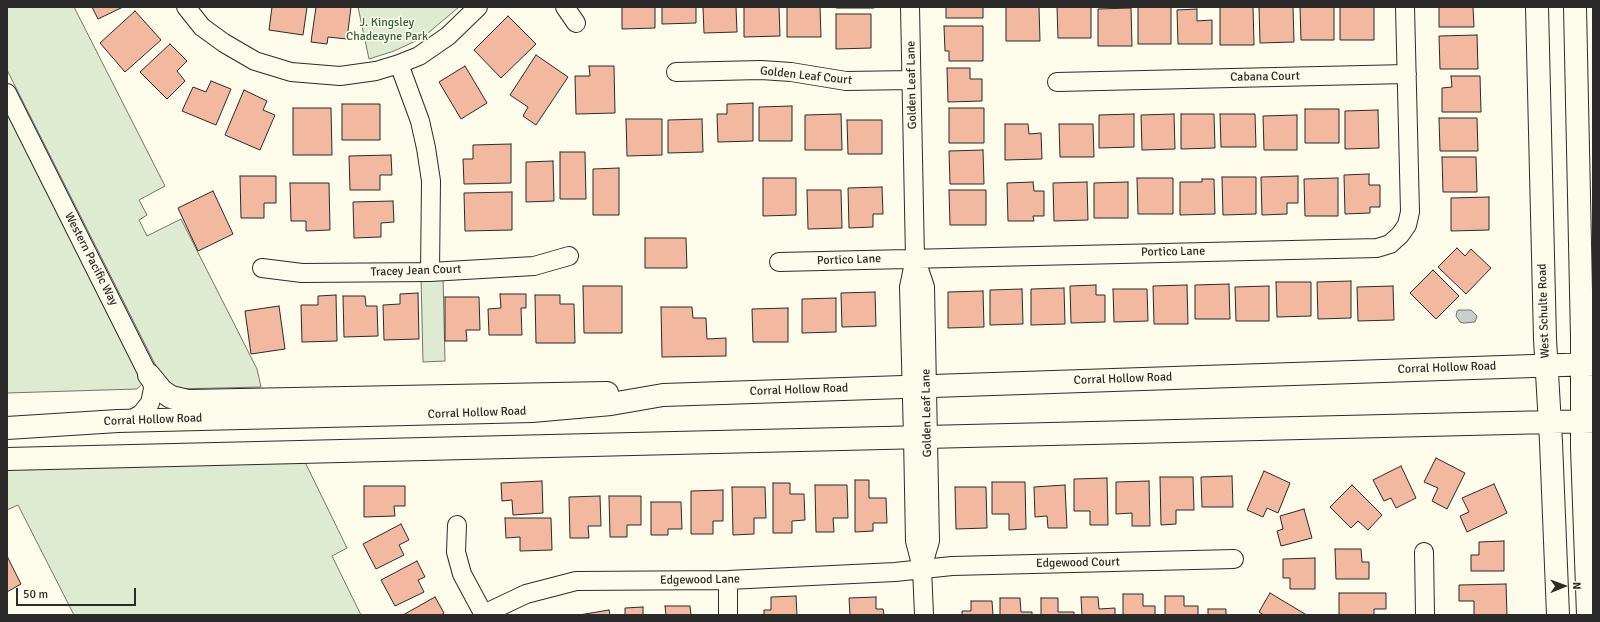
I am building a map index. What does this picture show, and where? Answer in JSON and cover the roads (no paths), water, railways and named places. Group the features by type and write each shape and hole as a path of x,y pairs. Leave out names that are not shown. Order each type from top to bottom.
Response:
{"main road":[{"name":"West Schulte Road","path":"1537,7 1546,365 1550,422 1558,615"},
{"path":"1575,7 1588,364 1588,615"},
{"name":"Corral Hollow Road","path":"7,428 129,421 532,411 611,404 662,395 1588,364"},
{"path":"149,375 162,391 171,397 188,401 584,392 662,395"},
{"path":"7,459 1587,421"},
{"path":"70,424 65,432 64,441 66,450 72,458"}],"street":[{"path":"186,7 202,26 224,44 255,61 291,72 340,76 370,72 399,64 419,56 439,44 469,18 478,7"},
{"path":"565,7 576,22"},
{"name":"Golden Leaf Lane","path":"910,7 915,258 925,287 919,386 920,437 915,541 922,568 924,615"},
{"path":"1405,7 1407,74"},
{"path":"399,64 420,121 431,181 430,272"},
{"name":"Golden Leaf Court","path":"676,72 761,70 791,72 846,81 911,80"},
{"name":"Cabana Court","path":"1057,82 1407,74"},
{"name":"Portico Lane","path":"779,262 1377,248 1390,244 1400,235 1407,225 1410,212 1407,74"},
{"name":"Western Pacific Way","path":"7,93 149,375 153,389 150,403 141,414 129,421"},
{"name":"Tracey Jean Court","path":"262,268 302,273 430,272 534,266 569,256"},
{"path":"457,525 456,552 462,574 484,615"},
{"path":"1424,552 1425,615"},
{"name":"Edgewood Court","path":"922,568 1234,559"},
{"name":"Edgewood Lane","path":"484,615 526,594 576,581 728,580 896,572 922,568"},
{"path":"728,580 728,615"}],"park label":[{"name":"J. Kingsley Chadeayne Park","path":"387,30"}]}
